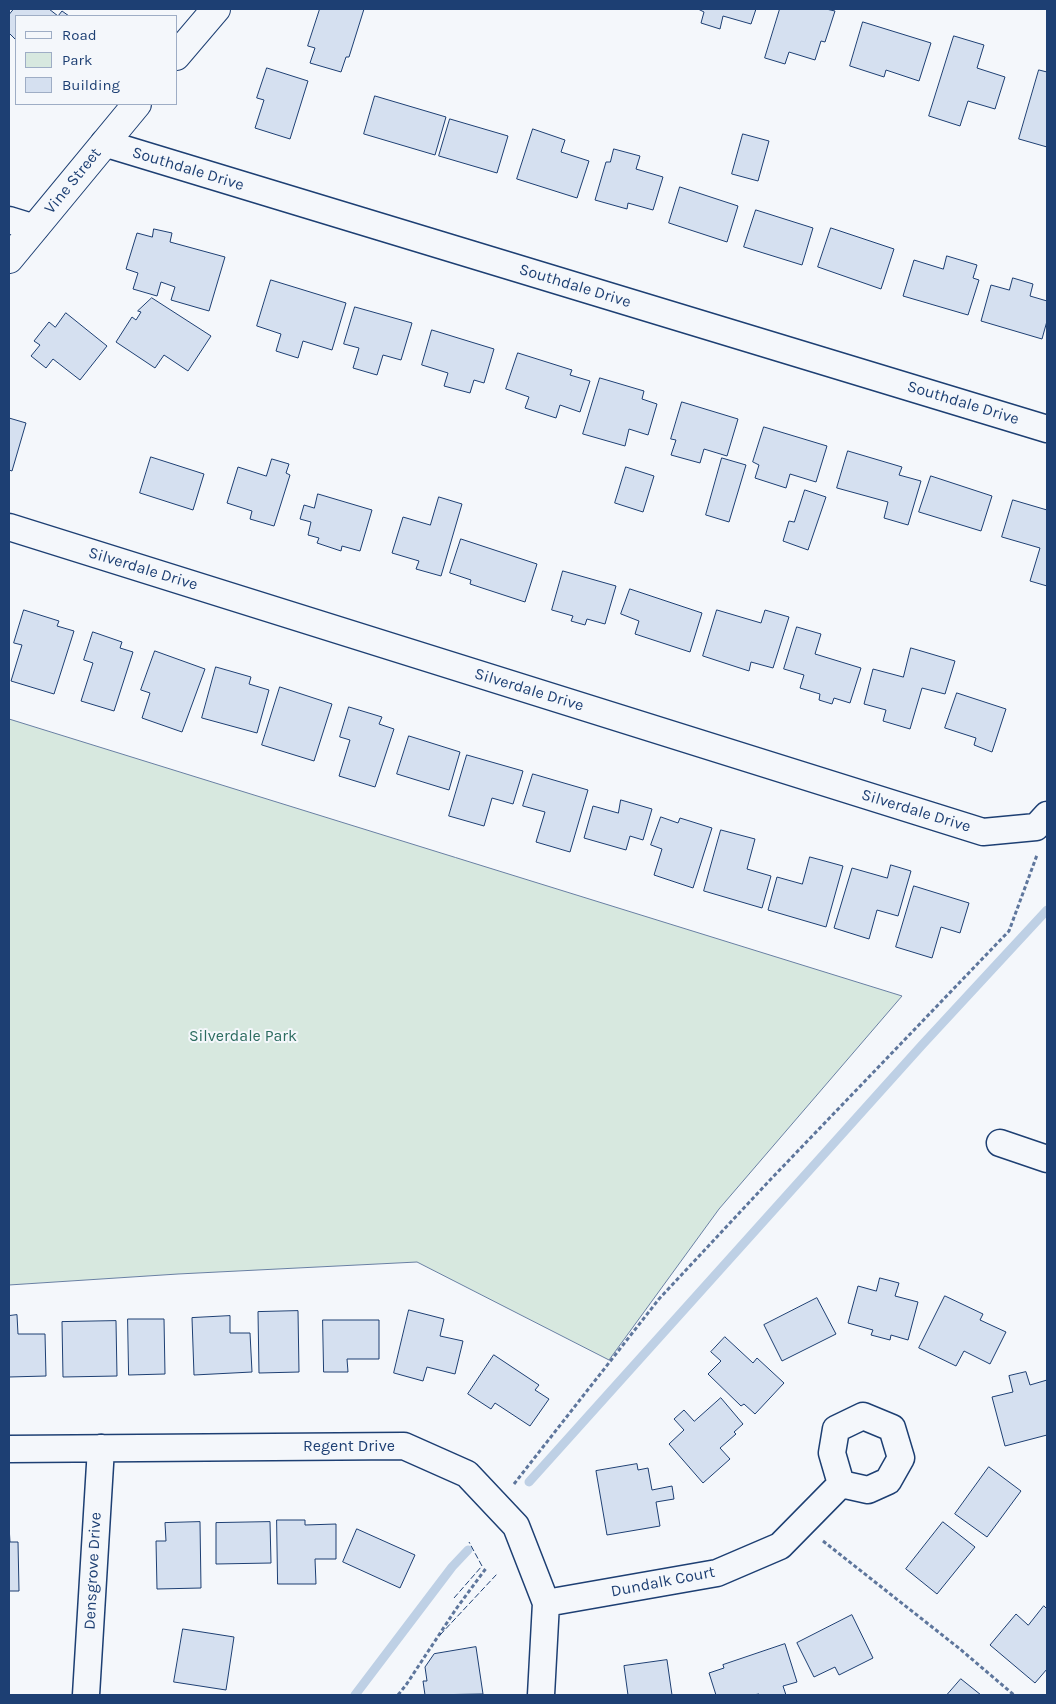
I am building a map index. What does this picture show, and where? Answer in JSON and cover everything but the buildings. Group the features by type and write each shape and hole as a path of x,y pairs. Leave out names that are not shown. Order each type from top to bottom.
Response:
{"street":[{"path":"178,54 216,9"},
{"name":"Vine Street","path":"9,259 136,105"},
{"name":"Southdale Drive","path":"104,143 1047,429"},
{"path":"9,220 35,228"},
{"name":"Silverdale Drive","path":"9,527 983,832 1036,828 1047,815"},
{"path":"1000,1143 1047,1159"},
{"name":"Regent Drive","path":"9,1449 404,1446 467,1474 516,1526 546,1603 541,1695"},
{"name":"Densgrove Drive","path":"86,1695 101,1448"},
{"name":"Dundalk Court","path":"546,1603 717,1573 780,1546 841,1484"}],"path":[{"path":"497,1506 659,1300 770,1180 1009,932 1038,852"},
{"path":"801,1524 1014,1695"},
{"path":"398,1695 487,1567"}],"green space":[{"name":"Silverdale Park","path":"9,719 902,996 719,1209 609,1360 417,1262 9,1285"}],"waterway":[{"path":"529,1482 922,1045 1047,910"},
{"path":"355,1695 452,1567 468,1550"}],"fence":[{"path":"454,1598 482,1566 469,1542"},
{"path":"440,1635 497,1574"}]}
